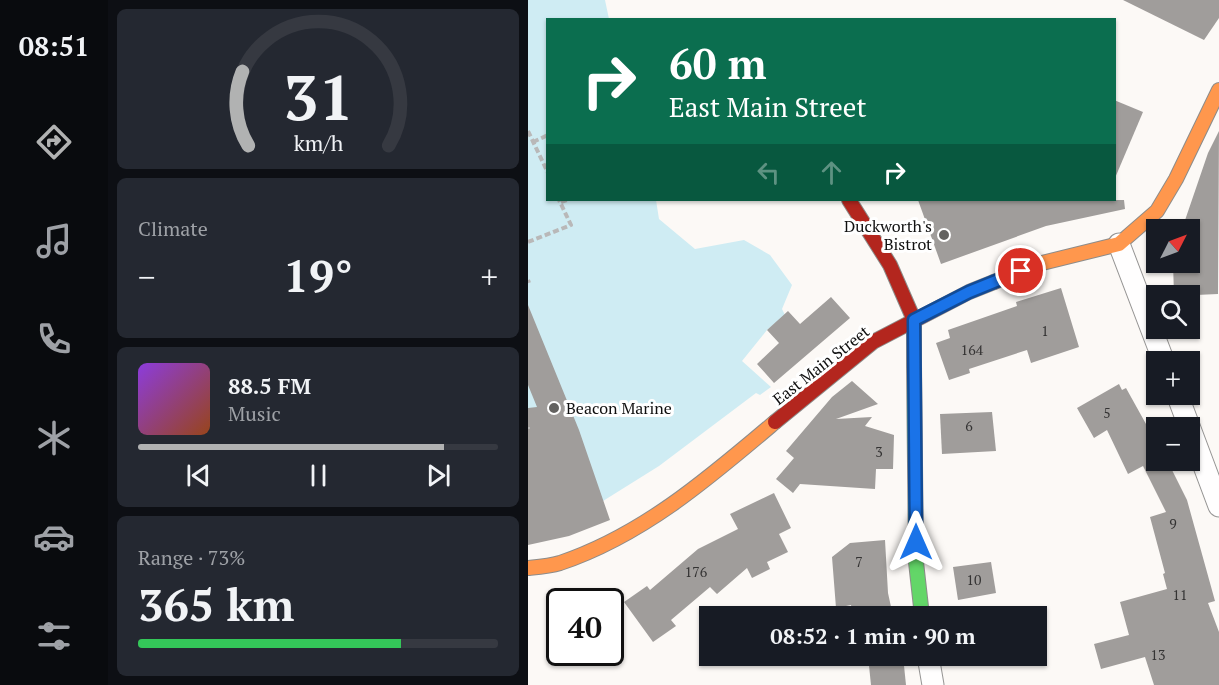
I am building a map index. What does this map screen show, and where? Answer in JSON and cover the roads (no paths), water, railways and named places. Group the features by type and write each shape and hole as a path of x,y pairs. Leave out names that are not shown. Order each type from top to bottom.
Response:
{"main road":[{"name":"East Main Street","path":"528,568 558,564 621,538 664,511 719,470 873,342 969,292 1038,264 1119,244 1156,211 1176,179 1219,90"},
{"path":"850,201 890,265 914,320 916,562 921,606"}],"street":[{"path":"1119,244 1160,351"},
{"path":"1181,405 1219,506"},
{"path":"930,666 933,685"}],"water":[{"path":"528,0 605,0 609,18 546,18 546,201 656,201 659,219 695,249 744,240 770,255 792,285 782,309 785,315 767,330 742,361 771,387 760,395 756,393 659,466 603,501 528,513"}],"place":[{"name":"Duckworth's Bistrot","path":"944,235"},
{"name":"Beacon Marine","path":"554,408"}]}
